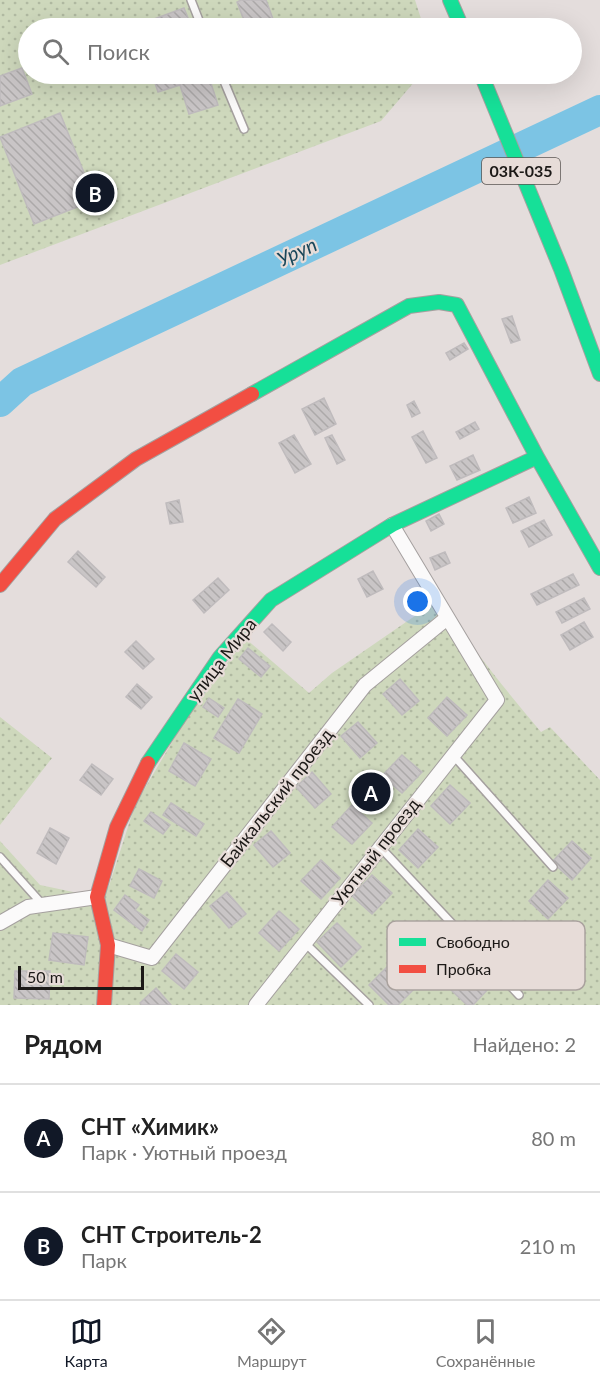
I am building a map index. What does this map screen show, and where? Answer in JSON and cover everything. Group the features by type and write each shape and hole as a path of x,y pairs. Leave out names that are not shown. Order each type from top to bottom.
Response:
{"street":[{"path":"452,4 458,18"},
{"name":"03К-035","path":"485,84 561,269 600,374"},
{"path":"0,585 55,519 136,459 409,306 439,302 457,305 537,456 600,568"},
{"name":"улица Мира","path":"104,1005 108,945 97,897 117,827 151,756 220,657 271,600 392,525 537,456"},
{"path":"392,525 447,618"},
{"name":"Уютный проезд","path":"256,1005 496,700 447,618"},
{"name":"Байкальский проезд","path":"108,945 152,958 365,685 447,618"},
{"path":"0,923 28,907 97,897"}],"lane":[{"path":"191,0 198,18"},
{"path":"225,84 244,129"},
{"path":"453,756 553,867"},
{"path":"380,847 450,921"},
{"path":"0,857 43,905"},
{"path":"305,943 369,1005"},
{"path":"515,990 519,994"}],"green space":[{"path":"0,0 415,0 421,18 18,18 18,84 412,84 381,121 0,265"},
{"path":"441,598 475,650 541,732 550,727 600,780 600,1005 0,1005 0,841 40,885 97,897 109,886 135,805 194,705 246,639 309,693 332,673"},
{"path":"0,717 52,758 0,825"}],"building":[{"path":"266,0 273,18 243,18 237,2"},
{"path":"184,8 188,18 157,18"},
{"path":"18,69 18,84 28,84 32,94 0,106 0,76"},
{"path":"155,84 211,84 218,105 189,114 180,85 158,92"},
{"path":"60,113 95,200 34,224 0,137"},
{"path":"512,316 520,340 511,343 502,319"},
{"path":"464,343 468,349 450,360 446,353"},
{"path":"324,398 336,424 315,435 302,409"},
{"path":"414,401 420,413 412,417 407,405"},
{"path":"475,422 479,429 460,439 456,432"},
{"path":"423,431 437,458 426,463 412,437"},
{"path":"294,435 311,464 295,473 279,443"},
{"path":"332,435 345,460 337,464 325,438"},
{"path":"473,455 480,470 457,480 450,466"},
{"path":"529,497 536,513 513,523 506,508"},
{"path":"179,500 183,522 170,524 166,503"},
{"path":"439,514 444,524 431,531 426,521"},
{"path":"544,520 552,535 529,547 521,531"},
{"path":"78,551 105,577 96,587 68,562"},
{"path":"445,552 450,563 435,570 430,558"},
{"path":"373,571 383,589 367,597 358,579"},
{"path":"573,574 579,585 537,605 531,594"},
{"path":"218,578 229,590 204,613 193,600"},
{"path":"584,598 590,609 562,623 556,612"},
{"path":"584,622 593,637 570,650 561,635"},
{"path":"272,624 291,642 283,651 264,632"},
{"path":"136,641 154,659 143,669 125,652"},
{"path":"248,648 270,666 261,677 239,659"},
{"path":"400,679 419,701 402,715 383,694"},
{"path":"137,684 152,697 141,709 126,697"},
{"path":"447,697 467,715 447,736 428,718"},
{"path":"209,698 224,708 218,717 203,707"},
{"path":"238,699 262,714 239,753 214,738"},
{"path":"358,722 377,743 360,758 341,736"},
{"path":"184,743 211,759 195,786 169,771"},
{"path":"402,755 422,772 402,793 382,776"},
{"path":"92,764 113,779 101,795 80,780"},
{"path":"312,772 331,794 315,808 296,787"},
{"path":"450,785 470,803 450,824 431,806"},
{"path":"171,803 204,824 196,836 163,815"},
{"path":"352,805 372,823 352,844 332,827"},
{"path":"151,812 170,825 163,834 144,821"},
{"path":"50,828 69,838 56,864 37,853"},
{"path":"418,829 438,847 418,868 399,850"},
{"path":"271,831 290,853 273,867 254,845"},
{"path":"572,841 591,858 572,880 552,862"},
{"path":"321,860 340,878 321,899 301,881"},
{"path":"139,869 162,881 154,898 130,886"},
{"path":"372,875 392,893 372,914 352,896"},
{"path":"548,880 568,898 548,919 529,901"},
{"path":"227,892 246,914 229,928 210,906"},
{"path":"125,895 139,905 135,910 149,920 142,931 114,910"},
{"path":"279,911 299,929 279,951 259,933"},
{"path":"337,923 361,947 341,967 317,942"},
{"path":"53,933 88,937 84,965 49,960"},
{"path":"176,954 198,972 184,989 162,971"},
{"path":"387,967 387,990 413,990 398,1005 389,1005 369,985"},
{"path":"15,971 50,971 49,999 14,998"},
{"path":"156,988 171,1005 142,1005 140,1003"},
{"path":"451,990 487,990 473,1005 467,1005"}],"waterway":[{"name":"Уруп","path":"0,402 22,382 600,110"}],"traffic: fast":[{"path":"450,0 458,18"},
{"path":"485,84 561,269 600,374"},
{"path":"252,394 409,306 439,302 457,305 537,457 600,568"},
{"path":"148,763 220,657 271,600 392,525 537,457"}],"traffic: jam":[{"path":"0,585 55,519 136,459 252,394"},
{"path":"104,1005 108,945 97,897 117,827 148,763"}],"place":[{"name":"СНТ Строитель-2","path":"95,193"},
{"name":"СНТ «Химик»","path":"371,792"}]}
